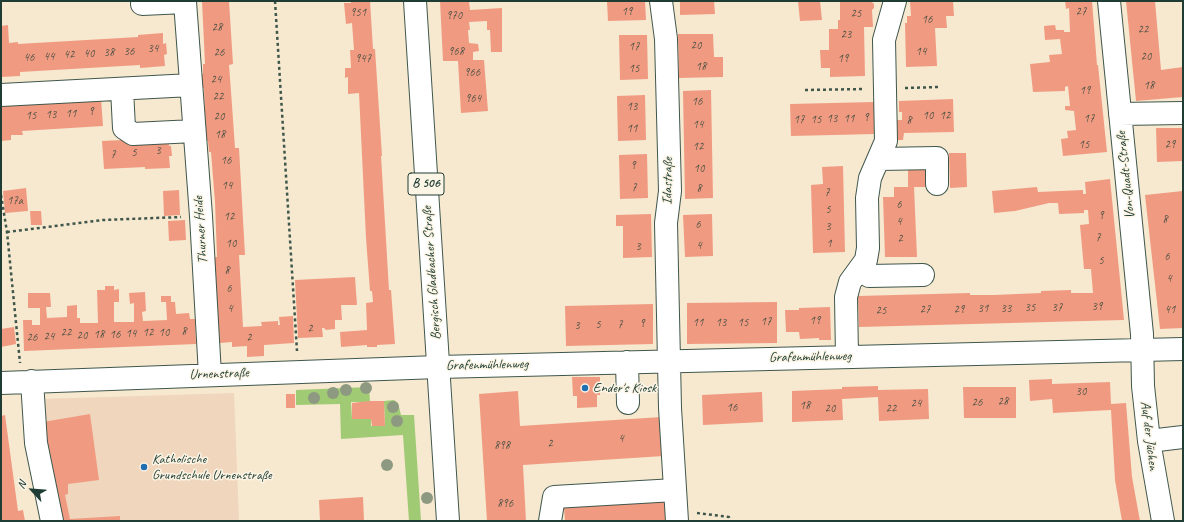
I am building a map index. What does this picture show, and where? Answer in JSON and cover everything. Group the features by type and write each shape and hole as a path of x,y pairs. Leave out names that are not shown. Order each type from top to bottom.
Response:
{"street":[{"name":"Bergisch Gladbacher Straße","path":"415,1 448,521"},
{"name":"Idastraße","path":"660,1 666,39 670,175 670,191 666,223 670,408 676,507"},
{"path":"847,357 846,297 850,282 866,260 868,248 867,198 870,178 886,141 884,40 895,1"},
{"name":"Von-Quadt-Straße","path":"1110,1 1142,350"},
{"path":"142,4 185,2"},
{"name":"Thurner Heide","path":"185,2 201,216 210,375"},
{"path":"1,95 191,85"},
{"path":"122,88 124,128 133,134 194,131"},
{"path":"1120,114 1183,113"},
{"path":"879,159 937,158 938,184"},
{"path":"860,270 869,276 923,275"},
{"name":"Grafenmühlenweg","path":"438,367 1183,349"},
{"name":"Auf der Jüchen","path":"1142,350 1143,386 1148,441 1163,521"},
{"path":"627,362 628,403"},
{"name":"Urnenstraße","path":"18,382 438,367"},
{"path":"18,382 36,443 52,521"},
{"path":"1148,441 1183,437"},
{"path":"550,521 554,497 676,507"}],"path":[{"path":"275,1 298,372"},
{"path":"1,195 7,232 18,382"},
{"path":"7,232 103,220 201,216"},
{"path":"676,507 729,517 729,521"}],"shaded area":[{"name":"Katholische Grundschule Urnenstraße","path":"234,393 239,521 58,521 42,399"}],"green space":[{"path":"369,387 370,402 351,402 352,419 371,419 371,426 385,426 384,401 394,400 398,403 401,415 414,415 421,521 409,521 403,435 341,439 340,404 296,405 296,390"}],"building":[{"path":"202,1 229,1 233,64 229,65 235,148 239,148 245,255 239,255 243,327 262,326 261,322 278,321 278,325 280,325 279,317 293,316 294,343 264,345 264,356 247,357 247,346 232,347 232,342 220,343 219,332 218,333 216,279 214,279 213,264 215,264 215,257 217,257 215,202 211,152 209,152 208,141 206,141 204,88 202,88 203,64 205,64"},
{"path":"351,1 370,1 373,49 375,49 389,290 391,290 395,344 377,345 377,347 367,347 367,345 341,347 340,332 367,330 366,303 373,302 372,291 370,291 366,238 359,93 348,94 348,77 345,78 345,68 351,68 350,50 354,50 352,23 346,24 344,3 351,3"},
{"path":"440,1 469,1 470,10 502,8 502,52 491,52 490,30 487,30 487,21 469,22 469,43 478,44 479,51 473,52 473,60 484,60 488,111 461,113 458,61 443,61"},
{"path":"607,1 645,1 646,20 608,21"},
{"path":"680,1 714,1 715,14 680,15"},
{"path":"798,1 820,1 822,20 800,21"},
{"path":"871,1 874,4 874,8 872,10 873,27 864,27 865,76 830,77 830,68 821,68 820,50 829,50 829,29 838,29 838,20 840,20 840,2"},
{"path":"910,1 953,1 954,16 946,16 947,28 935,28 937,66 906,67 905,23 907,23 907,16 911,16"},
{"path":"1065,1 1092,1 1097,65 1107,152 1063,156 1061,139 1068,138 1067,131 1076,130 1074,111 1065,110 1065,106 1070,106 1068,86 1065,87 1065,91 1033,92 1030,64 1050,62 1049,55 1062,54 1060,39 1045,40 1044,26 1055,25 1056,30 1070,32 1069,8 1066,9"},
{"path":"1126,1 1155,1 1161,70 1183,67 1183,97 1136,101"},
{"path":"8,25 9,43 18,42 18,44 138,37 138,35 163,33 163,44 166,43 167,54 164,55 165,66 140,68 140,65 20,72 20,76 1,77 1,26"},
{"path":"678,34 713,34 714,57 723,57 723,77 679,78"},
{"path":"619,35 647,35 648,79 620,80"},
{"path":"711,90 713,198 685,199 683,91"},
{"path":"645,95 646,140 618,141 617,96"},
{"path":"101,98 103,126 22,131 23,135 11,135 11,140 1,141 1,101"},
{"path":"953,99 954,132 904,133 903,140 894,140 894,120 902,120 902,112 899,112 899,101"},
{"path":"874,102 875,134 791,136 790,104"},
{"path":"1156,128 1183,128 1183,161 1157,162"},
{"path":"168,135 172,156 169,156 170,168 145,169 145,167 104,169 102,141 143,139"},
{"path":"949,153 966,153 967,187 950,188"},
{"path":"647,154 648,198 620,199 619,155"},
{"path":"908,164 925,164 926,187 914,187 917,257 885,257 883,197 894,197 894,187 908,187"},
{"path":"843,166 845,252 813,253 811,185 823,184 822,167"},
{"path":"1110,179 1124,320 859,327 858,296 970,293 970,295 994,295 1071,290 1071,293 1093,293 1091,269 1084,269 1080,225 1089,224 1088,210 1084,210 1084,213 1059,214 1058,203 1049,203 1015,211 994,213 992,191 1037,187 1038,192 1083,190 1083,194 1086,194 1085,182"},
{"path":"26,188 28,211 5,213 3,191"},
{"path":"179,190 180,215 164,216 163,191"},
{"path":"1183,191 1183,328 1160,329 1145,195"},
{"path":"30,211 41,211 42,225 31,225"},
{"path":"651,214 652,257 623,258 623,226 616,226 616,215"},
{"path":"712,214 713,256 685,257 683,215"},
{"path":"185,220 186,240 169,241 168,221"},
{"path":"355,277 357,305 341,305 342,320 335,320 335,329 326,330 322,328 323,337 298,338 295,280"},
{"path":"105,286 114,286 114,290 119,289 119,302 114,302 114,322 134,322 134,303 130,304 129,293 145,292 146,311 142,312 143,321 167,320 166,302 161,302 161,296 171,296 171,302 175,302 176,314 189,313 190,319 195,319 196,344 24,351 23,320 32,320 32,325 40,325 40,308 28,308 28,293 50,293 51,307 46,307 47,318 67,317 67,306 77,305 77,318 80,318 80,323 98,323 97,290 105,290"},
{"path":"777,302 777,343 687,344 687,303"},
{"path":"653,304 653,344 566,346 565,306"},
{"path":"830,307 831,340 819,340 819,338 800,339 799,332 786,332 785,310"},
{"path":"14,327 16,344 1,347 1,329"},
{"path":"572,377 600,377 600,395 597,395 597,407 577,408 577,396 573,396"},
{"path":"1052,379 1052,384 1110,382 1111,404 1126,403 1132,477 1140,521 1122,521 1115,480 1111,410 1053,413 1052,399 1030,401 1029,380"},
{"path":"878,386 878,390 928,389 929,419 879,421 878,397 842,399 843,420 792,422 792,391"},
{"path":"963,387 1016,387 1016,418 964,418"},
{"path":"518,391 520,426 662,417 664,456 523,465 526,521 487,521 479,394"},
{"path":"762,392 763,422 703,425 702,395"},
{"path":"286,394 295,394 295,408 286,408"},
{"path":"384,401 385,426 372,426 371,419 352,419 352,403"},
{"path":"90,414 99,480 68,484 68,494 65,495 70,519 120,516 120,521 62,521 43,422"},
{"path":"5,415 18,511 23,510 25,521 1,521 1,416"},
{"path":"363,497 364,521 320,521 319,500"},
{"path":"668,501 670,521 565,521 564,508"}],"place":[{"name":"Ender's Kiosk","path":"585,388"},
{"name":"Katholische Grundschule Urnenstraße","path":"144,467"}]}
